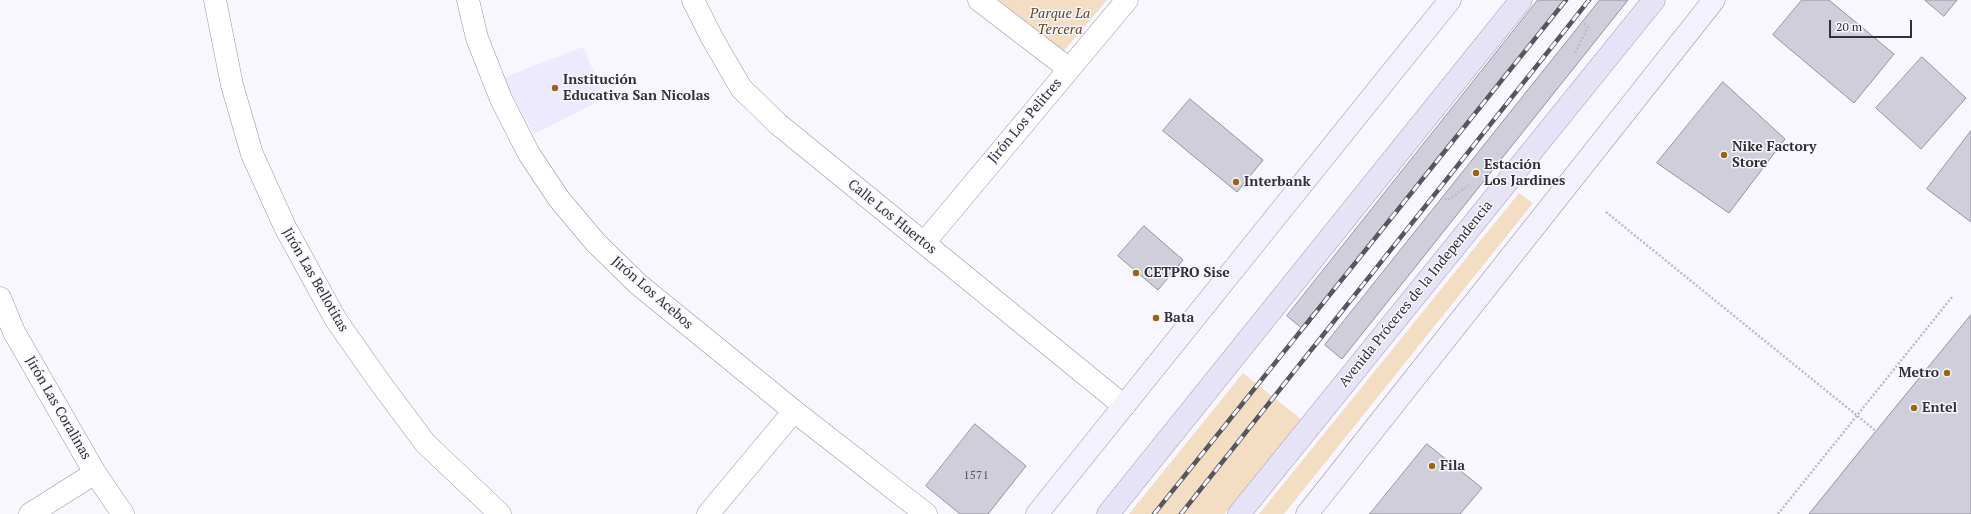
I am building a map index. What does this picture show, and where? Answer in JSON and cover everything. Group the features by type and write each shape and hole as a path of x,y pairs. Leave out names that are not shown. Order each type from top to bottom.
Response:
{"main road":[{"path":"1037,514 1450,0"},
{"path":"1108,514 1521,0"},
{"name":"Avenida Próceres de la Independencia","path":"1239,514 1654,0"},
{"path":"1307,514 1714,0"}],"street":[{"name":"Jirón Las Bellotitas","path":"215,0 232,85 252,154 285,228 332,313 380,384 425,443 500,514"},
{"name":"Jirón Los Acebos","path":"468,0 477,38 501,99 529,154 559,199 596,243 638,284 794,411 926,514"},
{"name":"Calle Los Huertos","path":"693,0 712,38 741,88 778,124 1124,406"},
{"path":"979,0 1069,69"},
{"name":"Jirón Los Pelitres","path":"924,243 1127,0"},
{"name":"Jirón Las Coralinas","path":"0,298 7,334 95,473 123,514"},
{"path":"708,514 794,411"},
{"path":"30,514 95,473"}],"path":[{"path":"1575,53 1588,27 1584,24"},
{"path":"1445,198 1448,200 1469,185"},
{"path":"1606,212 1876,431"},
{"path":"1778,514 1952,297"}],"shaded area":[{"name":"Institución Educativa San Nicolas","path":"583,47 605,98 534,134 503,78"}],"green space":[{"name":"Parque La Tercera","path":"998,0 1107,0 1063,52"},
{"path":"1519,193 1533,203 1284,514 1259,514"},
{"path":"1243,373 1302,420 1225,514 1129,514"}],"building":[{"name":"Estación Los Jardines","path":"1538,0 1566,0 1304,330 1287,316"},
{"name":"Estación Los Jardines","path":"1600,0 1628,0 1342,359 1325,345"},
{"path":"1802,0 1829,0 1894,54 1854,103 1773,35"},
{"path":"1925,0 1957,0 1944,16"},
{"path":"1922,57 1966,98 1921,149 1876,108"},
{"path":"1723,82 1785,139 1729,213 1657,163"},
{"path":"1190,99 1263,160 1237,192 1163,131"},
{"path":"1971,131 1971,222 1927,189"},
{"path":"1144,226 1183,260 1158,290 1118,256"},
{"name":"Metro","path":"1971,315 1971,514 1809,514 1876,431"},
{"path":"975,424 1026,466 988,514 960,514 926,486"},
{"name":"Fila","path":"1427,444 1482,488 1460,514 1370,514"}],"railway":[{"path":"1154,514 1566,0"},
{"path":"1181,514 1589,0"}],"place":[{"name":"Institución Educativa San Nicolas","path":"555,88"},
{"name":"Nike Factory Store","path":"1724,155"},
{"name":"Estación Los Jardines","path":"1476,173"},
{"name":"Interbank","path":"1236,182"},
{"name":"CETPRO Sise","path":"1136,273"},
{"name":"Bata","path":"1156,318"},
{"name":"Metro","path":"1947,373"},
{"name":"Entel","path":"1914,408"},
{"name":"Fila","path":"1432,466"}]}
